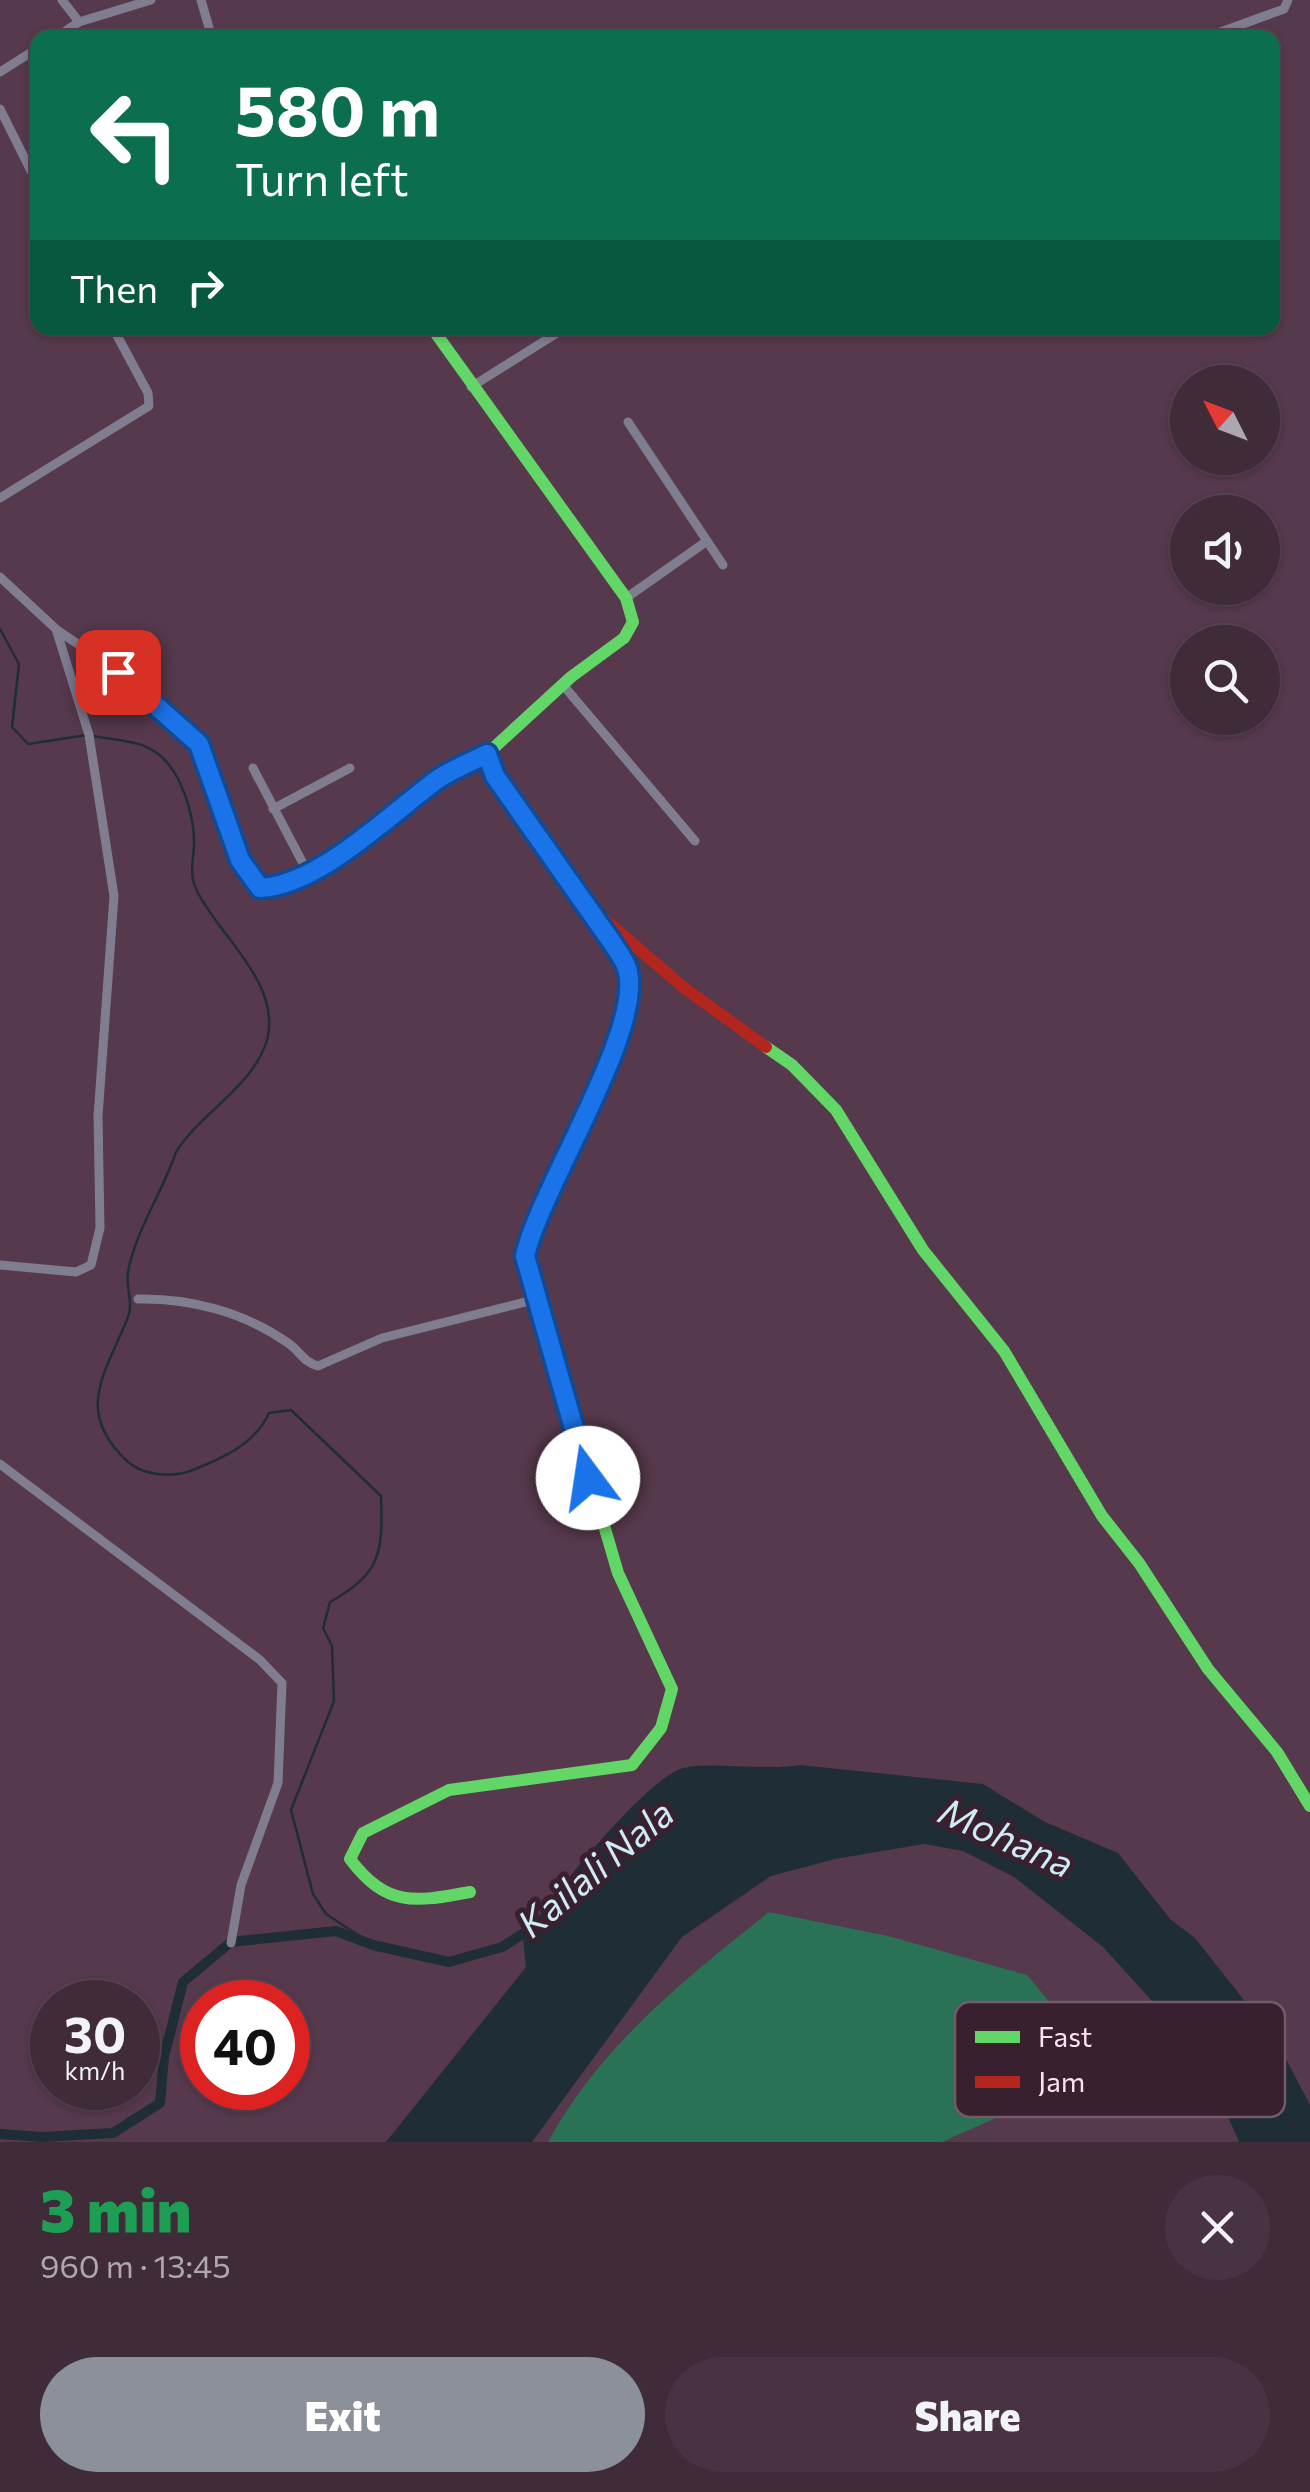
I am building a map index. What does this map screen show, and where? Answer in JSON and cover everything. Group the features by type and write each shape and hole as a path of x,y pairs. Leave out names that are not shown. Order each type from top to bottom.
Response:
{"street":[{"path":"62,0 79,22"},
{"path":"67,30 79,22 151,0"},
{"path":"201,0 210,30"},
{"path":"1226,30 1284,9 1288,0"},
{"path":"0,72 30,53"},
{"path":"0,109 30,169"},
{"path":"0,498 149,406 148,393 117,335"},
{"path":"0,577 56,629 118,672 199,744 240,860 260,888 281,887 347,850 442,776 487,754 630,630 633,622 626,598 471,388 437,335"},
{"path":"471,388 554,335"},
{"path":"628,422 723,566"},
{"path":"626,598 708,541"},
{"path":"0,1265 76,1272 92,1265 100,1228 98,1116 114,896 92,751 56,629"},
{"path":"563,685 696,841"},
{"path":"487,754 495,776 573,892 683,988 792,1065 836,1110 923,1250 1004,1350 1102,1516 1139,1563 1208,1669 1277,1752 1309,1799"},
{"path":"253,768 307,871"},
{"path":"273,809 350,768"},
{"path":"470,1892 415,1902 369,1884 350,1859 363,1834 448,1790 632,1765 661,1728 672,1689 618,1572 525,1256 532,1224 566,1160 621,1033 628,993 627,969 595,914"},
{"path":"138,1299 184,1300 210,1306 288,1343 308,1363 318,1366 382,1338 537,1299"},
{"path":"0,1464 244,1648 282,1683 278,1783 241,1885 231,1944"}],"green space":[{"path":"769,1912 888,1936 1027,1975 1050,2002 955,2002 955,2117 998,2117 942,2142 548,2142 592,2075 618,2045 707,1962"}],"water":[{"name":"Mohana","path":"800,1765 983,1784 1045,1822 1118,1853 1171,1920 1195,1938 1245,2002 1153,2002 1103,1947 1014,1877 963,1851 924,1844 835,1859 771,1876 682,1937 532,2142 386,2142 526,1967 523,1938 535,1921 574,1871 645,1794 683,1768"},
{"path":"1285,2057 1310,2105 1310,2142 1239,2142 1228,2117 1285,2117"}],"waterway":[{"path":"0,629 19,664 12,727 28,744 87,735"},
{"path":"94,736 145,746 162,757 175,774 193,826 195,885 257,979 269,1019 260,1057 239,1086 176,1152 143,1227 128,1272 130,1311 99,1391 101,1425 111,1443 135,1467 150,1473 177,1474 237,1449 269,1413 291,1410 381,1496 381,1533 375,1560 360,1581 330,1602 323,1628 332,1646 334,1701 291,1810 313,1894 326,1914 373,1945"},
{"name":"Kailali Nala","path":"0,2134 42,2137 113,2133 160,2103 164,2057 183,1982 231,1942 336,1931 373,1945 449,1962 502,1947 537,1925"}],"traffic: fast":[{"path":"437,335 626,598 633,622 624,638 571,677 487,754 490,768 520,813"},
{"path":"766,1047 792,1065 836,1110 923,1250 1004,1351 1102,1516 1139,1563 1208,1669 1277,1752 1310,1806"},
{"path":"470,1892 403,1898 377,1886 350,1859 363,1833 449,1790 632,1765 661,1728 672,1689 618,1573 525,1256 578,1131"}],"traffic: jam":[{"path":"520,813 573,892 683,987 766,1047"},
{"path":"578,1131 615,1050 627,1005 625,965 601,924"}],"route":[{"path":"118,672 180,723 199,744 216,780 240,860 260,888 281,887 347,850 442,776 487,754 495,776 611,941 627,969 628,993 621,1033 566,1160 532,1224 525,1256 588,1478"}]}
